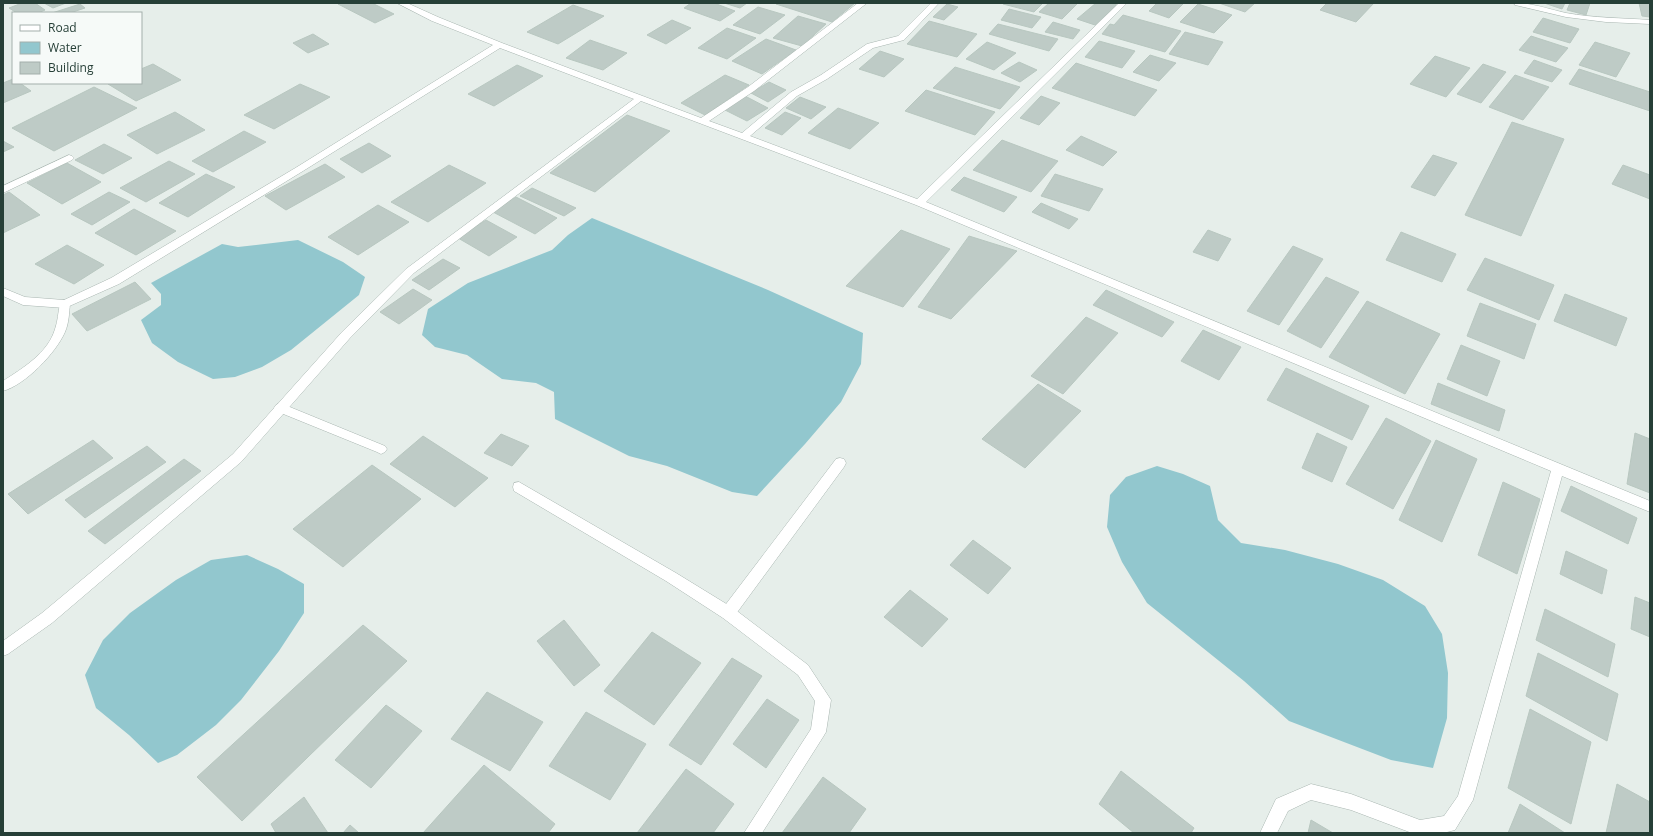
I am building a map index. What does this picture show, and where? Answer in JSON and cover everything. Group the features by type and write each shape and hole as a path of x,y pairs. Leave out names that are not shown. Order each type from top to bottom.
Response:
{"street":[{"path":"401,3 435,19 499,45 919,204 1650,507"},
{"path":"701,122 757,84 863,3"},
{"path":"743,137 794,94 824,77 870,46 901,38 935,3"},
{"path":"919,204 1123,3"},
{"path":"1518,3 1566,15 1606,20 1650,22"},
{"path":"3,292 23,301 65,304 115,281 300,169 499,45"},
{"path":"3,649 47,618 237,458 346,335 410,271 640,98"},
{"path":"3,190 69,158"},
{"path":"3,387 39,362 48,352 60,331 65,304"},
{"path":"280,408 381,449"},
{"path":"728,613 840,463"},
{"path":"1268,833 1282,805 1311,792 1351,802 1420,828 1449,824 1465,800 1558,469"},
{"path":"519,487 671,577 728,613 803,670 823,700 818,732 752,833"}],"water":[{"path":"592,218 768,290 863,333 861,364 841,402 757,496 732,492 667,466 629,456 555,419 554,392 536,383 502,379 467,355 435,347 422,335 428,309 468,283 552,250 568,235"},
{"path":"298,240 343,262 365,277 359,295 291,350 262,367 235,377 213,379 178,362 152,343 141,320 161,305 161,294 151,283 222,244 238,247"},
{"path":"1157,466 1183,474 1210,486 1218,520 1241,543 1285,550 1338,564 1383,580 1425,606 1442,634 1448,673 1447,718 1433,768 1391,760 1289,721 1244,681 1147,603 1122,562 1107,527 1110,495 1126,477"},
{"path":"247,555 278,569 304,584 304,613 279,651 241,700 216,725 177,755 158,763 129,735 96,708 85,675 103,640 130,613 176,580 211,560"}],"building":[{"path":"22,3 35,3 45,10 40,12 15,12 9,8"},
{"path":"44,3 66,3 53,8"},
{"path":"372,3 394,14 375,23 338,4"},
{"path":"691,3 714,3 735,11 720,21 684,8"},
{"path":"724,3 747,3 740,8"},
{"path":"855,3 832,22 776,4"},
{"path":"1003,3 1043,3 1034,12"},
{"path":"1049,3 1078,3 1062,19 1039,12"},
{"path":"1096,3 1110,3 1117,5 1095,25 1077,19"},
{"path":"1157,3 1184,3 1169,18 1149,11"},
{"path":"1219,3 1255,3 1245,12"},
{"path":"1327,3 1374,3 1356,22 1320,10"},
{"path":"1544,3 1565,3 1562,9"},
{"path":"1570,3 1590,3 1586,15 1567,10"},
{"path":"1639,3 1650,3 1650,17 1642,16"},
{"path":"80,4 85,8 73,12 55,12"},
{"path":"947,4 958,7 944,20 933,17"},
{"path":"1198,4 1232,15 1214,33 1180,22"},
{"path":"573,5 604,16 558,44 527,32"},
{"path":"758,7 785,15 760,34 733,25"},
{"path":"1009,9 1041,17 1032,28 1001,20"},
{"path":"1123,15 1181,31 1165,52 1102,34 1110,24 1114,25"},
{"path":"798,16 826,24 802,46 773,38"},
{"path":"1543,18 1579,29 1570,43 1533,32"},
{"path":"672,20 691,28 666,44 647,35"},
{"path":"929,21 977,34 957,57 907,44"},
{"path":"1053,22 1080,30 1073,39 1045,32"},
{"path":"998,24 1058,39 1049,51 989,34"},
{"path":"727,28 756,38 727,59 698,48"},
{"path":"1185,32 1223,42 1208,65 1169,54"},
{"path":"313,34 329,44 308,53 293,43"},
{"path":"1531,36 1568,48 1556,62 1519,50"},
{"path":"766,39 796,50 762,74 732,61"},
{"path":"590,40 627,53 603,70 566,58"},
{"path":"1099,41 1135,51 1122,68 1085,57"},
{"path":"987,42 1016,53 994,70 966,59"},
{"path":"1595,42 1630,53 1616,77 1579,65"},
{"path":"880,51 904,59 884,77 859,69"},
{"path":"1150,55 1176,63 1159,81 1133,72"},
{"path":"1435,56 1470,68 1446,97 1410,84"},
{"path":"1534,60 1562,70 1552,82 1524,73"},
{"path":"1019,62 1037,70 1020,82 1001,73"},
{"path":"1076,63 1157,90 1135,116 1052,88"},
{"path":"153,64 181,80 136,101 108,84 142,84 142,69"},
{"path":"1483,64 1506,72 1481,103 1457,94"},
{"path":"517,65 543,76 494,106 468,94"},
{"path":"955,67 1020,87 1000,109 933,88"},
{"path":"1579,69 1650,92 1650,111 1569,84"},
{"path":"725,75 749,85 705,115 681,103"},
{"path":"1515,75 1549,87 1523,120 1489,107"},
{"path":"12,79 12,84 21,84 31,91 3,103 3,83"},
{"path":"769,82 786,90 768,102 751,93"},
{"path":"300,84 330,97 274,129 244,115"},
{"path":"94,87 137,108 54,151 12,128"},
{"path":"926,90 995,112 975,135 905,111"},
{"path":"745,96 768,108 747,121 723,109"},
{"path":"1041,96 1060,103 1039,125 1020,118"},
{"path":"800,97 826,107 811,119 786,108"},
{"path":"838,108 879,123 850,149 808,133"},
{"path":"175,112 205,130 157,154 127,135"},
{"path":"785,112 801,118 782,135 765,128"},
{"path":"627,115 670,131 595,192 550,173"},
{"path":"1512,122 1564,139 1521,236 1465,215"},
{"path":"244,131 266,142 213,172 192,161"},
{"path":"1081,136 1117,152 1103,166 1066,150"},
{"path":"1002,140 1058,161 1031,192 973,170"},
{"path":"3,141 14,147 3,152"},
{"path":"369,143 391,156 362,173 340,159"},
{"path":"104,144 132,158 103,174 75,160"},
{"path":"1433,155 1457,163 1435,196 1411,187"},
{"path":"169,161 195,174 146,202 120,188"},
{"path":"67,163 101,182 62,204 27,183"},
{"path":"325,164 345,177 286,210 265,196"},
{"path":"449,165 486,183 428,222 391,202"},
{"path":"1623,165 1650,175 1650,199 1612,184"},
{"path":"206,174 235,187 188,217 159,203"},
{"path":"1055,174 1103,189 1089,211 1041,196"},
{"path":"964,177 1017,197 1004,212 951,190"},
{"path":"532,188 576,208 564,216 520,196"},
{"path":"9,192 40,215 3,233 3,195"},
{"path":"109,192 130,202 92,225 71,214"},
{"path":"516,197 557,218 535,234 493,212"},
{"path":"1041,203 1078,219 1069,229 1032,212"},
{"path":"378,205 409,222 358,255 328,237"},
{"path":"134,209 176,231 136,255 95,233"},
{"path":"486,220 517,237 489,256 458,238"},
{"path":"901,230 950,249 903,307 846,286"},
{"path":"1208,230 1231,239 1218,261 1193,252"},
{"path":"1401,232 1456,254 1442,282 1386,260"},
{"path":"969,236 1017,251 951,319 918,307"},
{"path":"67,245 104,265 74,284 35,264"},
{"path":"1293,246 1323,259 1279,325 1247,311"},
{"path":"1485,258 1554,285 1539,320 1467,290"},
{"path":"443,259 460,268 429,290 412,280"},
{"path":"1326,277 1359,292 1321,348 1287,331"},
{"path":"135,282 151,299 87,331 72,314"},
{"path":"413,289 432,300 399,324 380,312"},
{"path":"1106,290 1174,322 1162,337 1093,305"},
{"path":"1565,294 1627,318 1616,346 1554,321"},
{"path":"1367,301 1440,334 1405,394 1329,357"},
{"path":"1480,303 1536,324 1524,359 1467,336"},
{"path":"1086,317 1118,333 1063,394 1031,376"},
{"path":"1203,330 1241,347 1219,380 1181,361"},
{"path":"1461,345 1500,361 1487,396 1447,379"},
{"path":"1286,368 1369,406 1352,440 1267,400"},
{"path":"1438,383 1505,410 1499,431 1431,404"},
{"path":"1038,384 1081,411 1025,468 982,439"},
{"path":"1386,418 1431,441 1393,509 1346,484"},
{"path":"1317,433 1347,447 1332,482 1302,468"},
{"path":"1635,433 1650,439 1650,493 1627,484"},
{"path":"501,434 529,446 512,466 484,453"},
{"path":"423,436 488,478 455,507 390,464"},
{"path":"93,440 113,458 28,514 8,494"},
{"path":"1436,440 1477,459 1442,542 1399,520"},
{"path":"147,446 166,462 85,518 65,500"},
{"path":"184,459 201,471 105,544 88,531"},
{"path":"372,465 421,499 343,567 293,529"},
{"path":"1503,482 1540,499 1517,574 1478,555"},
{"path":"1571,486 1637,518 1628,544 1561,511"},
{"path":"973,540 1011,568 988,594 950,565"},
{"path":"1566,551 1607,570 1602,594 1560,574"},
{"path":"910,590 948,619 922,647 884,617"},
{"path":"1635,597 1650,603 1650,637 1631,629"},
{"path":"1545,609 1615,644 1608,677 1536,640"},
{"path":"564,620 600,665 574,686 537,641"},
{"path":"363,625 407,661 242,821 197,777"},
{"path":"652,632 701,663 654,725 604,691"},
{"path":"1538,653 1618,694 1607,741 1526,696"},
{"path":"732,658 762,676 701,765 669,745"},
{"path":"487,692 543,722 510,771 451,739"},
{"path":"767,699 799,720 766,768 733,744"},
{"path":"386,705 422,731 371,788 335,760"},
{"path":"1530,709 1591,742 1571,824 1508,788"},
{"path":"586,712 646,744 610,800 549,766"},
{"path":"484,765 555,824 548,833 423,833"},
{"path":"686,769 734,804 713,833 637,833"},
{"path":"1121,771 1194,828 1191,833 1134,833 1099,804"},
{"path":"823,777 866,809 849,833 782,833"},
{"path":"1617,784 1650,802 1650,833 1606,833"},
{"path":"304,797 328,833 276,833 271,824"},
{"path":"1520,804 1565,833 1508,833"},
{"path":"1311,820 1333,833 1308,833"},
{"path":"350,825 359,833 343,833"}]}
